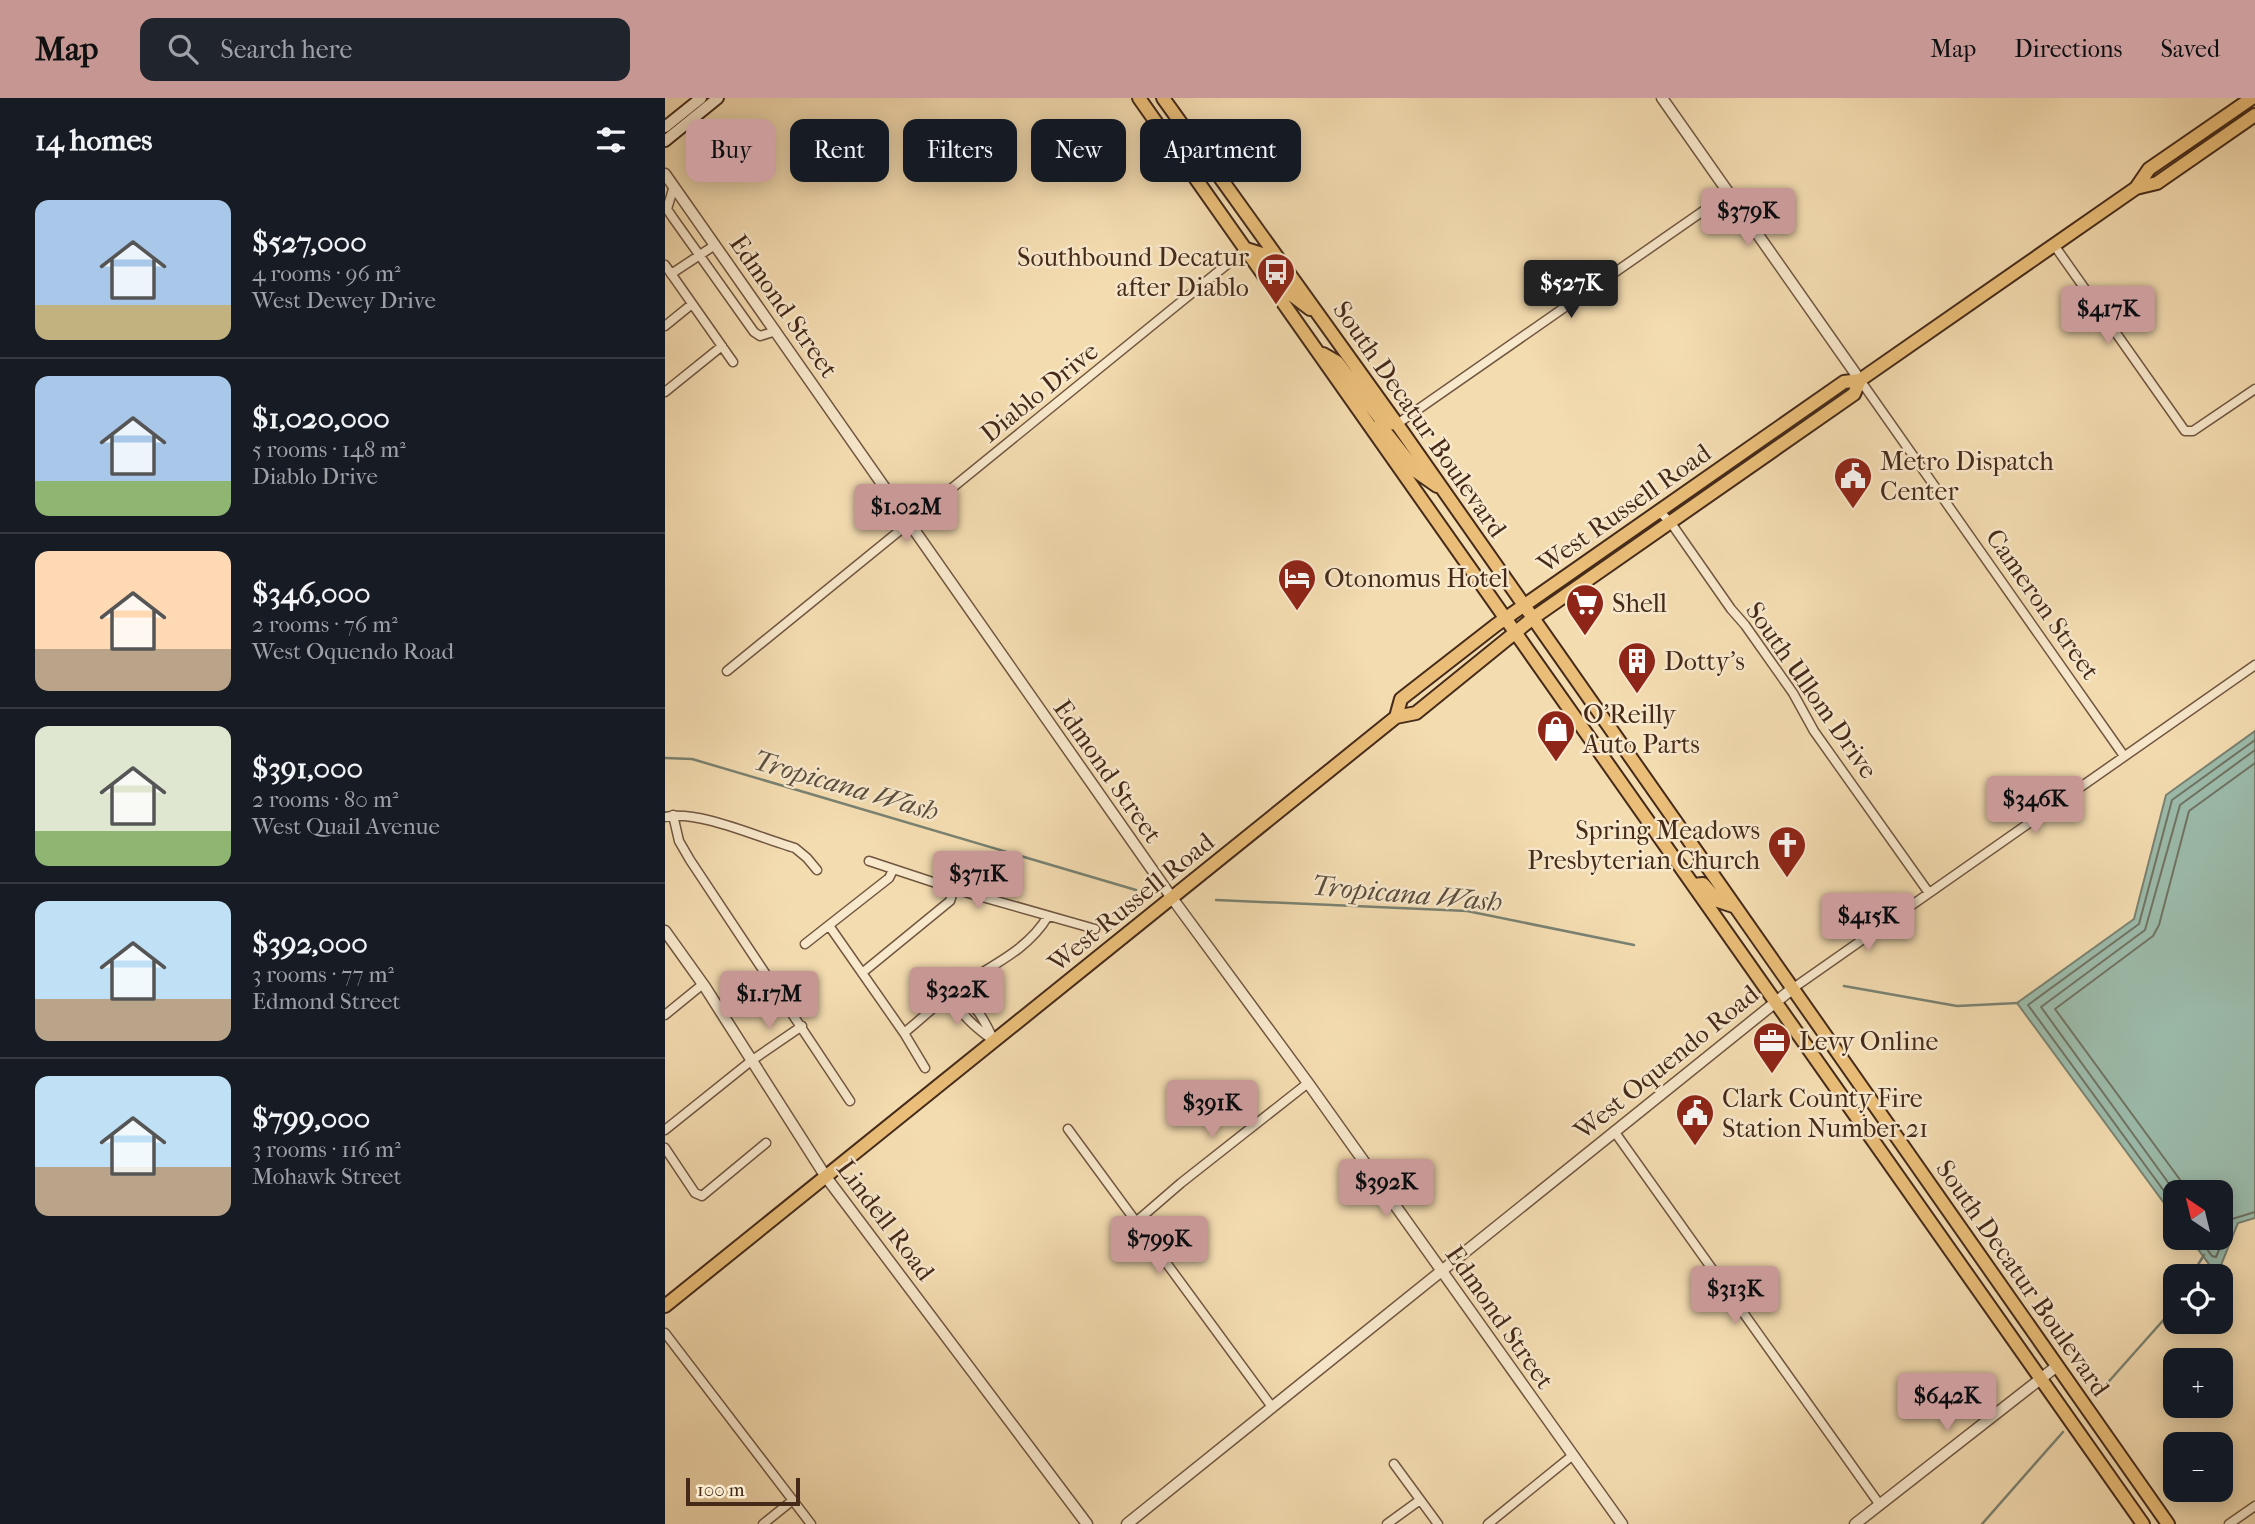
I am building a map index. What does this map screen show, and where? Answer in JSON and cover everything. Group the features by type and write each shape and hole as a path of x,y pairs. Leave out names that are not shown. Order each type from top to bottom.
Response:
{"main road":[{"path":"665,127 701,98"},
{"path":"665,141 719,98"},
{"name":"South Decatur Boulevard","path":"1139,98 2143,1524"},
{"name":"South Decatur Boulevard","path":"1163,98 1397,424 2168,1524"},
{"name":"West Russell Road","path":"1396,717 1401,699 1523,605 1844,382 1860,380 2136,188 2149,169 2247,100"},
{"name":"West Russell Road","path":"2136,188 2157,183 2255,115"},
{"path":"1246,249 1262,254 1293,296 1319,316"},
{"path":"1319,352 1338,362 1382,421 1397,424"},
{"name":"West Russell Road","path":"665,1306 1396,717 1416,713 1533,618 1854,394 1860,380"},
{"path":"1371,427 1384,430 1417,472 1445,493"},
{"path":"1693,885 1703,884 1718,901 1734,906"},
{"path":"2134,1511 2147,1516 2153,1524"}],"street":[{"name":"Cameron Street","path":"1662,98 2124,756"},
{"path":"2247,100 2255,115"},
{"name":"Edmond Street","path":"665,174 1172,898 1308,1083 1622,1524"},
{"path":"674,186 667,209 687,238 754,332 760,336 776,331"},
{"path":"1397,424 1729,194"},
{"path":"687,238 703,227"},
{"path":"671,274 715,244"},
{"path":"2054,245 2185,431 2193,431 2255,389"},
{"name":"Diablo Drive","path":"727,671 1246,249"},
{"path":"665,265 733,362"},
{"path":"665,326 692,304"},
{"path":"665,392 722,345"},
{"name":"South Ullom Drive","path":"1659,512 1671,523 1793,693 1814,731 1929,893"},
{"name":"West Oquendo Road","path":"1127,1524 1791,989 2255,665"},
{"path":"817,870 795,848 708,820 669,816 690,860 850,1101"},
{"path":"869,861 954,889 1095,929"},
{"path":"805,944 890,878 893,870"},
{"path":"862,974 950,901 954,889"},
{"path":"904,1033 967,982 993,968 1039,931 1048,916"},
{"path":"829,927 904,1033 907,1043 925,1068"},
{"name":"Lindell Road","path":"665,931 703,984 826,1177 1087,1524"},
{"path":"665,1015 703,984"},
{"path":"954,993 955,1002 977,1028 994,1041"},
{"path":"665,1130 751,1060 802,1026"},
{"path":"1137,1221 1308,1083"},
{"path":"1068,1129 1272,1407"},
{"path":"1614,1131 1880,1505"},
{"path":"665,1148 695,1193 702,1196 766,1143"},
{"path":"665,1333 811,1524"},
{"path":"1855,1524 2057,1366"},
{"path":"1488,1524 1573,1455"},
{"path":"1394,1464 1438,1524"},
{"path":"763,1524 793,1500"},
{"path":"1387,1524 1420,1500"},
{"path":"2229,1524 2255,1506"}],"water":[{"path":"2255,731 2255,1218 2238,1223 2233,1235 2233,1180 2163,1180 2163,1202 2017,1003 2134,919 2166,795"},
{"path":"2199,1250 2227,1250 2221,1264 2209,1264"}],"waterway":[{"name":"Tropicana Wash","path":"665,758 692,759 1136,890"},
{"name":"Tropicana Wash","path":"1216,900 1467,911 1634,945"},
{"path":"1844,986 1957,1006 2018,1003"},
{"path":"2198,1264 2204,1255"},
{"path":"2095,1397 2163,1320"},
{"path":"1982,1524 2063,1432"}],"place":[{"name":"Southbound Decatur after Diablo","path":"1276,306"},
{"name":"Metro Dispatch Center","path":"1853,510"},
{"name":"Otonomus Hotel","path":"1297,612"},
{"name":"Shell","path":"1585,637"},
{"name":"Dotty’s","path":"1637,695"},
{"name":"O'Reilly Auto Parts","path":"1556,763"},
{"name":"Spring Meadows Presbyterian Church","path":"1787,879"},
{"name":"Levy Online","path":"1772,1075"},
{"name":"Clark County Fire Station Number 21","path":"1695,1147"}]}
